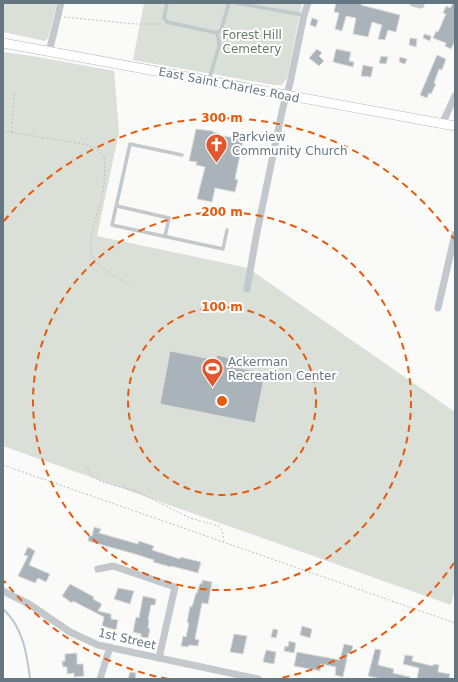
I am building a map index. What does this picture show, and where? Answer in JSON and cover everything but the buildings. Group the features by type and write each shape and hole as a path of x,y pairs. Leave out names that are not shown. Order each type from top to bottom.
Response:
{"main road":[{"name":"East Saint Charles Road","path":"3,43 455,126"}],"street":[{"path":"49,52 61,3"},
{"path":"247,289 256,237 286,96 308,3"},
{"path":"413,3 421,6"},
{"path":"442,124 455,96"},
{"path":"438,308 455,234"},
{"path":"98,568 113,566 175,587 159,658"},
{"name":"1st Street","path":"3,591 29,604 70,632 98,645 258,679"},
{"path":"100,679 110,647"}],"lane":[{"path":"167,3 164,18 167,22 217,34"},
{"path":"217,34 221,30 229,3"},
{"path":"236,3 304,15"},
{"path":"209,81 219,46 217,34"},
{"path":"182,155 130,144 112,225 224,249 228,230"},
{"path":"116,206 169,218 165,236"}],"path":[{"path":"58,16 135,24 167,22"},
{"path":"11,133 15,92"},
{"path":"3,132 83,144 96,148 104,156 105,182 100,208 91,236 90,246 93,256 98,264 131,285"},
{"path":"3,465 455,623"},
{"path":"86,466 92,476 102,482 136,491 190,518 218,526 222,530 224,542"}],"green space":[{"path":"3,3 57,3 48,38 45,41 3,32"},
{"name":"Forest Hill Cemetery","path":"144,3 302,3 287,78 282,85 275,85 133,60"},
{"path":"3,52 114,71 119,132 97,236 248,268 455,412 455,587 451,605 3,446"}],"waterway":[{"path":"3,609 10,616 20,632 30,679"}],"place":[{"name":"Parkview Community Church","path":"217,164"},
{"name":"Ackerman Recreation Center","path":"212,388"}]}
